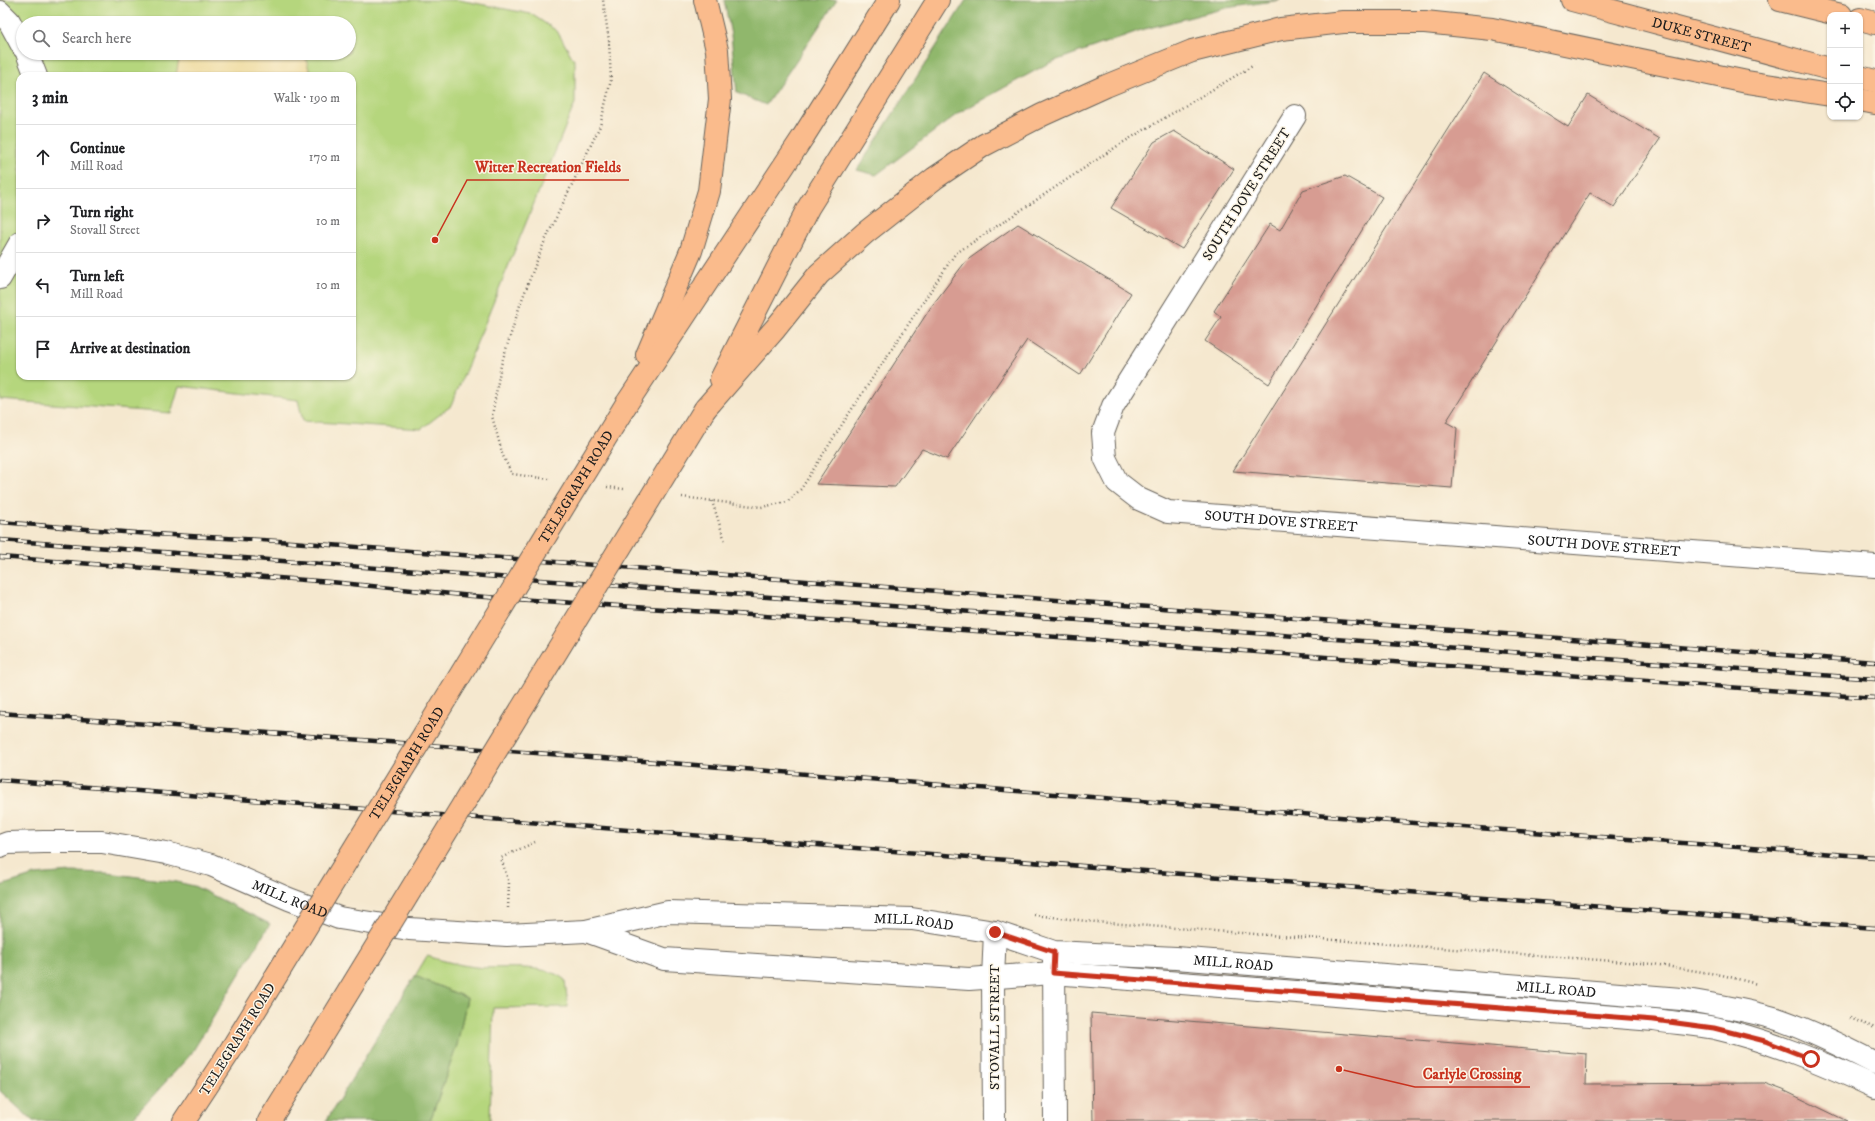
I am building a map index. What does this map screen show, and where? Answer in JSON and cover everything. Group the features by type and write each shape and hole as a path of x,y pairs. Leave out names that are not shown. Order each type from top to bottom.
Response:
{"main road":[{"path":"627,403 691,251 709,191 720,99 717,50 705,0"},
{"path":"627,403 803,137 889,0"},
{"path":"269,1121 706,408 808,208 938,0"},
{"name":"DUKE STREET","path":"1572,0 1827,68"},
{"path":"1780,0 1829,12"},
{"path":"1863,20 1875,23"},
{"path":"706,408 775,329 818,274 865,232 935,178 984,145 1042,114 1192,51 1281,29 1343,22 1425,22 1492,29 1747,82 1827,95"},
{"path":"1863,78 1875,80"},
{"path":"1863,101 1875,103"},
{"name":"TELEGRAPH ROAD","path":"184,1121 232,1048 627,403"},
{"path":"170,1121 205,1091"}],"street":[{"path":"0,12 9,21 16,34"},
{"path":"30,60 34,72"},
{"name":"SOUTH DOVE STREET","path":"1295,116 1113,406 1103,433 1105,458 1117,482 1139,498 1168,512 1875,566"},
{"path":"0,278 16,250"},
{"name":"MILL ROAD","path":"0,846 8,843 102,842 166,853 211,865 289,899 338,918 409,929 507,936 586,931 668,912 912,919 995,932 1054,962 1610,1016 1714,1028 1772,1044 1875,1087"},
{"name":"MILL ROAD","path":"586,931 664,959 968,979 993,978 1054,962 1176,958 1681,999 1723,1006 1774,1018 1875,1062"},
{"name":"STOVALL STREET","path":"994,1121 993,978 995,932"},
{"path":"1054,962 1054,1121"}],"path":[{"path":"550,479 512,474 503,456 492,416 500,365 521,302 543,245 600,126 611,80 609,41 603,0"},
{"path":"681,497 761,507 787,502 801,489 850,412 955,254 1122,143 1259,63"},
{"path":"604,486 627,490"},
{"path":"712,501 725,541"},
{"path":"509,883 501,858 535,842"}],"green space":[{"path":"0,0 459,0 531,14 557,31 575,62 575,103 451,406 421,429 303,421 298,400 179,386 171,413 0,400"},
{"path":"724,0 837,0 766,105 737,93 731,35"},
{"path":"966,0 1280,0 1226,8 1141,30 1049,63 960,112 876,175 857,170"},
{"path":"71,872 107,873 177,882 194,886 270,924 191,1054 130,1121 33,1121 0,1091 0,886 35,875"},
{"path":"427,956 451,963 475,967 522,968 546,971 556,974 565,980 568,1007 493,1008 490,1121 430,1121 457,1045 467,998 415,976"},
{"path":"415,976 467,998 457,1045 430,1121 326,1121"}],"sand":[{"path":"179,60 306,60 310,72 177,72"}],"building":[{"path":"1484,73 1568,127 1588,95 1660,139 1614,207 1590,193 1446,422 1457,428 1452,488 1233,471"},
{"path":"1174,131 1234,169 1182,249 1111,208 1154,142"},
{"path":"1345,176 1382,197 1269,384 1205,341 1221,317 1214,311 1270,224 1280,230 1303,190"},
{"path":"1018,224 1131,293 1080,375 1027,340 947,459 922,449 895,487 816,484 931,307 966,261"},
{"path":"1091,1013 1587,1054 1586,1084 1764,1083 1783,1090 1847,1121 1093,1121"}],"railway":[{"path":"0,522 136,533 278,541 1875,662"},
{"path":"0,540 1875,679"},
{"path":"0,557 331,582 472,596 910,626 1875,698"},
{"path":"0,713 683,764 1464,827 1875,857"},
{"path":"0,780 1875,928"}],"place":[{"name":"Witter Recreation Fields","path":"435,240"},
{"name":"Carlyle Crossing","path":"1339,1069"}],"route":[{"path":"995,932 1054,952 1053,973 1654,1020 1714,1028 1765,1041 1811,1059"}]}
